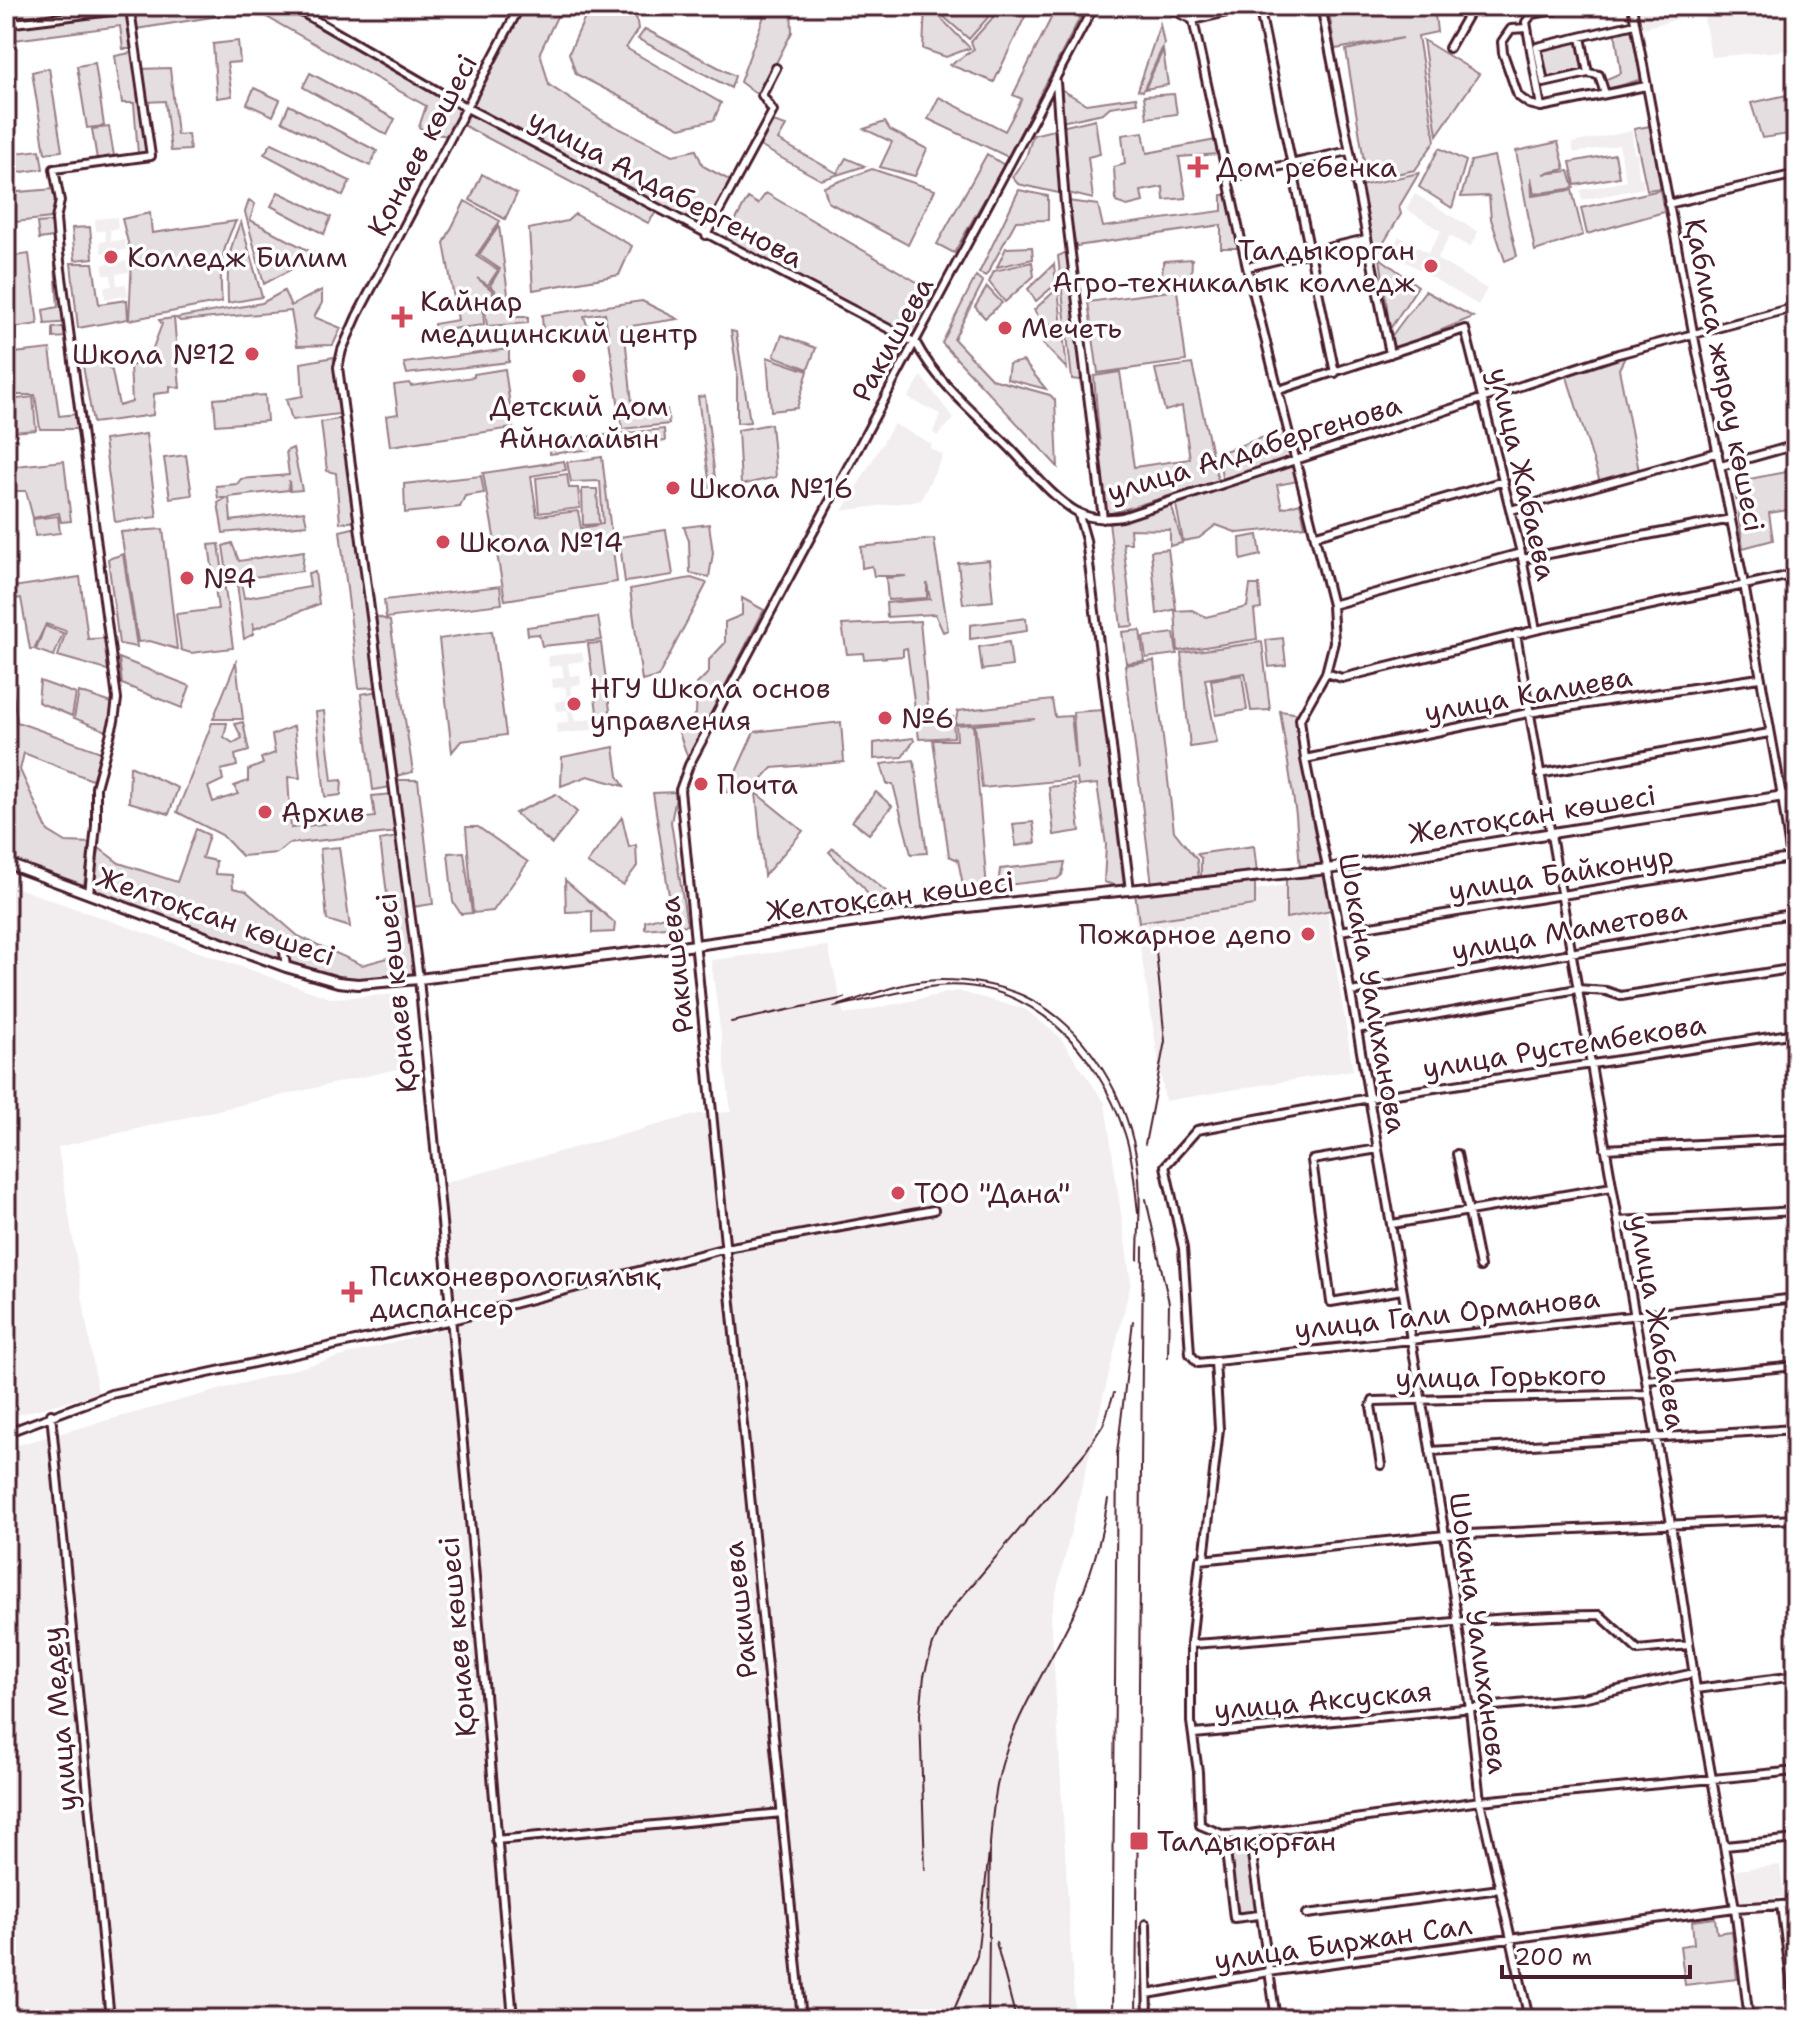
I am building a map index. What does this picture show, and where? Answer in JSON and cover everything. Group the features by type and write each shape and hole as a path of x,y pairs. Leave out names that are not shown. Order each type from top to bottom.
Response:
{"main road":[{"name":"Желтоқсан көшесі","path":"6,862 286,967 338,982 358,984 696,945 948,909 1328,869 1796,794"}],"street":[{"path":"6,24 152,6"},
{"name":"улица Алдабергенова","path":"291,6 467,108 916,343 923,356 957,394 1061,501 1078,512 1103,519 1122,517 1618,354 1796,307"},
{"name":"Қонаев көшесі","path":"513,2019 419,979 338,367 357,316 520,6"},
{"name":"Ракишева","path":"802,2019 680,790 682,780 808,539 916,343 1094,6"},
{"path":"1165,6 1193,20 1256,6 1335,373"},
{"path":"1279,390 1390,354 1321,6"},
{"path":"1449,48 1473,6"},
{"name":"Қаблиса жырау көшесі","path":"1632,6 1744,584 1782,796 1796,894"},
{"path":"89,894 96,825 96,787 117,699 59,254 56,219 60,201 54,169 151,156 130,9"},
{"path":"1541,107 1526,22 1532,14 1542,9 1555,10"},
{"name":"Шокана Уалиханова","path":"1193,20 1247,267 1317,535 1332,605 1334,642 1326,673 1300,719 1305,759 1340,931 1445,1535 1480,1801 1529,2019"},
{"path":"1605,94 1599,75 1588,73 1544,83 1537,47 1635,24"},
{"path":"1527,28 1508,31 1502,42 1518,96 1529,104 1541,107 1646,86"},
{"path":"1581,37 1588,73"},
{"path":"706,235 773,111 762,95 776,68"},
{"path":"1056,78 1065,204 1103,519"},
{"path":"1227,178 1349,151"},
{"path":"1668,204 1796,174"},
{"path":"1247,267 1366,239"},
{"name":"улица Жабаева","path":"1390,354 1465,329 1522,556 1536,630"},
{"path":"1721,466 1796,445"},
{"path":"1511,510 1718,452"},
{"path":"1317,535 1504,481"},
{"path":"1078,512 1086,540 1130,890"},
{"path":"1332,605 1522,556 1731,519"},
{"path":"1326,673 1342,678 1516,634 1796,574"},
{"name":"улица Жабаева","path":"1516,634 1671,1524 1696,1689 1735,1908 1749,2019"},
{"name":"улица Калиева","path":"1305,759 1528,713 1759,678"},
{"path":"1539,774 1769,733"},
{"name":"улица Байконур","path":"1340,931 1790,858"},
{"name":"улица Маметова","path":"1351,992 1796,913"},
{"path":"283,944 286,967"},
{"path":"1357,1029 1577,989 1606,991 1621,996 1796,968"},
{"name":"улица Рустембекова","path":"1198,1363 1190,1354 1183,1248 1165,1166 1197,1130 1369,1098 1796,1033"},
{"path":"1605,1149 1796,1139"},
{"path":"1378,1149 1312,1160 1331,1302 1402,1290"},
{"path":"1457,1154 1480,1267"},
{"path":"1392,1224 1612,1187"},
{"path":"6,1433 111,1394 452,1320 726,1248 934,1210"},
{"path":"1618,1221 1796,1211"},
{"name":"улица Гали Орманова","path":"1198,1363 1796,1298"},
{"path":"1215,1361 1219,1429 1191,1644 1191,1722 1200,1825 1224,1835 1249,1834 1480,1801 1796,1771"},
{"name":"улица Горького","path":"1646,1380 1796,1366"},
{"name":"улица Горького","path":"1381,1465 1371,1406 1373,1401 1648,1394"},
{"name":"улица Медеу","path":"51,1414 110,2019"},
{"path":"1430,1451 1796,1429"},
{"path":"1202,1560 1445,1535 1796,1519"},
{"path":"1191,1644 1298,1638 1549,1615 1600,1615 1638,1650 1689,1645"},
{"name":"улица Аксуская","path":"1194,1734 1582,1698 1694,1673"},
{"path":"1696,1689 1796,1676"},
{"path":"496,1840 782,1813"},
{"path":"1249,1834 1276,2019"},
{"path":"1224,1835 1234,1918 1259,1915"},
{"path":"1725,1846 1796,1839"},
{"path":"1307,1914 1500,1889"},
{"name":"улица Биржан Сал","path":"1148,1994 1268,1972 1735,1908 1796,1904"},
{"path":"1781,1905 1796,2016"},
{"path":"1146,1924 1148,2019"}],"shaded area":[{"path":"98,6 99,11 6,23 6,7"},
{"path":"179,6 254,6 225,15 136,29 133,11"},
{"path":"265,6 284,6 462,109 449,136 428,133 419,127 426,106 256,11"},
{"path":"524,6 562,6 540,52 549,85 602,120 673,155 696,150 703,166 731,181 704,228 471,107"},
{"path":"590,6 619,6 636,15 638,29 626,48 721,103 714,120 680,128 576,74 569,53"},
{"path":"748,6 791,6 792,32 759,96 740,82 764,16"},
{"path":"925,6 934,6 932,9 970,48 946,57 923,49"},
{"path":"937,6 998,6 969,39 935,9"},
{"path":"1003,6 1030,6 994,82 950,65 974,49 971,42"},
{"path":"1057,6 1086,6 1008,157 928,119 939,97 1005,131 1022,99 1013,95"},
{"path":"1328,6 1434,6 1437,32 1418,36 1435,141 1415,170 1367,180 1346,50 1403,38 1335,49"},
{"path":"1639,6 1780,6 1791,50 1711,57 1703,13 1643,28"},
{"path":"128,13 131,49 123,49 120,26 6,41 6,28"},
{"path":"1160,24 1164,44 1143,91 1138,90"},
{"path":"1633,27 1642,79 1606,90 1604,80 1621,73 1615,31"},
{"path":"645,29 735,76 731,88 638,39"},
{"path":"1423,40 1479,74 1437,135"},
{"path":"1579,40 1584,70 1547,79 1541,49"},
{"path":"238,41 240,62 227,63 232,96 217,98 213,44"},
{"path":"1163,50 1168,85 1145,89"},
{"path":"135,52 148,154 138,154 134,103 122,103 115,56"},
{"path":"95,63 104,126 87,128 77,66"},
{"path":"49,68 62,151 45,153 32,72"},
{"path":"170,68 177,135 188,134 190,150 171,151 165,101 145,102 140,69"},
{"path":"310,73 395,119 387,135 303,87"},
{"path":"1796,81 1796,133 1762,138 1751,103 1787,95 1789,82"},
{"path":"6,85 16,153 40,150 43,169 8,174"},
{"path":"254,88 280,100 273,116 247,104"},
{"path":"1059,88 1086,104 1136,97 1137,103 1110,107 1103,113 1061,122"},
{"path":"1174,94 1177,114 1147,118 1144,96"},
{"path":"289,105 377,151 370,166 282,121"},
{"path":"470,113 657,211 648,223 463,125"},
{"path":"1095,119 1100,154 1088,157 1093,199 1068,193 1061,127"},
{"path":"773,122 786,126 778,140 837,173 846,158 865,166 821,180 758,145"},
{"path":"885,122 890,130 927,149 915,176 880,167 892,142 864,129"},
{"path":"1650,126 1661,188 1647,190 1634,129"},
{"path":"109,127 114,156 97,159 92,129"},
{"path":"1057,129 1063,194 1018,184 1012,177 1026,157 1033,135"},
{"path":"1632,131 1639,177 1644,188 1582,200 1580,190 1626,181 1619,145 1574,153 1572,143"},
{"path":"1143,132 1147,153 1216,140 1219,154 1179,157 1186,198 1164,200 1163,187 1141,191 1143,202 1127,206 1116,202 1114,167 1125,164 1122,135"},
{"path":"1558,142 1565,169 1543,174 1569,171 1574,188 1534,194 1531,177 1532,196 1572,190 1583,235 1535,251 1516,151"},
{"path":"272,143 350,181 343,196 264,154"},
{"path":"1439,148 1466,161 1452,208 1419,187"},
{"path":"987,154 1004,165 954,253 937,244"},
{"path":"1615,154 1619,177 1575,185 1570,162"},
{"path":"1494,156 1517,256 1505,261 1491,219 1489,196 1461,197 1471,161"},
{"path":"872,169 935,190 908,245 828,202 824,187"},
{"path":"1419,173 1399,207 1401,214 1375,257 1360,186"},
{"path":"482,174 517,194 505,219 470,200"},
{"path":"55,189 60,217 6,223 6,193"},
{"path":"1019,190 1048,196 1048,220 1016,221 986,276 979,273"},
{"path":"1660,190 1664,212 1587,234 1581,208"},
{"path":"278,192 331,217 324,234 271,206"},
{"path":"766,193 927,288 922,297 932,303 912,340 725,239 748,198 758,204"},
{"path":"1415,194 1478,232 1470,247 1450,236 1437,259 1487,289 1478,305 1390,252 1399,236 1428,253 1441,231 1406,209"},
{"path":"1222,195 1229,195 1239,248 1221,248 1221,225 1076,246 1067,201 1098,205 1103,227 1222,211"},
{"path":"249,200 255,204 250,220 313,253 264,284 245,212"},
{"path":"465,201 500,221 476,256 498,270 488,285 477,278 493,291 493,306 483,307 484,325 434,331 434,324 458,320 444,243"},
{"path":"150,213 152,233 236,221 222,260 222,302 129,320 132,258 122,219"},
{"path":"575,214 632,246 619,275 533,290 529,229 567,221"},
{"name":"Колледж Билим","path":"117,217 118,228 110,230 111,241 125,240 126,250 113,252 114,263 128,261 129,272 116,274 117,285 126,284 128,296 105,299 104,287 112,286 111,275 104,275 102,265 109,263 108,253 101,253 100,242 106,241 105,231 96,231 95,219"},
{"path":"61,221 71,322 45,324 43,310 58,307 53,237 39,239 37,223"},
{"path":"241,222 262,297 228,303 229,261"},
{"path":"499,226 511,317 528,317 528,323 487,326 485,310 497,308 495,290 490,286 500,269 479,255"},
{"path":"90,227 93,258 75,260 72,228"},
{"path":"1032,247 1033,259 997,267 1006,248"},
{"path":"1069,251 1089,402 1084,400 1080,380 1072,379 1058,256"},
{"path":"29,254 38,324 6,329 6,257"},
{"path":"1380,258 1418,286 1390,329"},
{"path":"1192,259 1191,281 1160,284 1164,261"},
{"path":"1032,262 1034,276 1005,302 989,282 994,271"},
{"path":"71,263 93,263 99,304 127,300 128,319 78,328"},
{"path":"1054,264 1056,284 1036,301 1028,289"},
{"path":"976,276 983,282 954,339 992,379 1050,395 1055,400 1058,467 942,343"},
{"path":"987,287 1002,303 985,318 975,307"},
{"path":"1058,288 1062,328 1043,323 1034,310"},
{"path":"322,290 322,303 314,317 341,328 333,345 297,346 291,311 180,321 176,318 262,303 284,291 291,306"},
{"path":"1177,290 1186,361 1098,373 1088,302"},
{"path":"1425,291 1473,317 1391,351 1390,338"},
{"path":"642,301 678,319 624,327 633,412 667,409 669,424 622,429 605,313 584,316 589,331 543,334 542,315"},
{"path":"174,318 180,388 170,386 170,392 154,394 153,415 93,423 82,360 101,359 112,371 119,406 132,402 130,366 148,361 162,324 159,320"},
{"path":"72,326 87,429 40,429 35,395 16,395 13,371 6,371 6,354 50,349 59,416 77,414 67,337 53,338 53,328"},
{"path":"1045,330 1063,333 1067,369 1043,344"},
{"path":"731,331 736,332 750,422 737,423 737,371"},
{"path":"782,335 816,348 808,369 774,356"},
{"path":"509,349 509,362 407,374 404,363"},
{"path":"334,357 339,414 292,420 286,399 303,396 301,363"},
{"path":"767,357 808,371 797,408 771,411"},
{"path":"1625,357 1619,369 1639,471 1600,482 1566,374"},
{"path":"1023,361 1046,389 1007,379 1009,364"},
{"path":"1192,364 1218,481 1106,515 1094,376 1120,372 1134,467 1190,459 1182,406 1165,411 1155,369"},
{"path":"505,369 513,428 390,446 386,416 398,414 394,385 409,383 411,386 474,377 474,374"},
{"path":"921,376 954,419 937,436 933,432 940,414 908,398"},
{"path":"265,395 267,421 216,425 214,399"},
{"path":"705,396 716,486 710,487 698,397"},
{"path":"33,397 36,430 12,432 9,400"},
{"path":"344,418 357,521 340,523 336,473 327,471 321,422"},
{"path":"771,424 776,477 741,485 738,430"},
{"path":"894,424 932,444 930,448 943,455 921,500 842,511"},
{"path":"664,429 665,441 550,454 549,441"},
{"path":"1284,430 1293,460 1222,479 1219,453"},
{"path":"146,434 157,517 115,522 104,440"},
{"path":"293,448 302,490 290,491 289,480 288,490 229,497 231,521 304,511 307,525 223,533 218,503 226,498 218,498 216,486 237,484 241,479 289,475 286,451"},
{"path":"186,455 192,495 170,498 164,458"},
{"path":"602,457 617,582 505,600 483,473 564,461 566,470 531,476 537,516 578,511 581,528 603,524 600,481 571,482 567,462"},
{"path":"64,461 71,521 61,522 59,513 33,518 26,491 6,491 6,467"},
{"path":"1293,465 1298,481 1277,485 1282,508 1300,503 1305,526 1238,533 1216,525 1199,538 1183,541 1176,505"},
{"path":"1796,470 1796,529 1792,529 1788,510 1769,513 1773,540 1743,548 1734,482"},
{"path":"567,474 569,488 578,488 580,508 539,513 536,478"},
{"path":"481,476 484,493 465,496 460,507 405,513 404,484"},
{"path":"582,489 597,489 599,524 583,525"},
{"path":"1171,504 1182,543 1170,546 1170,530 1130,529 1131,543 1123,543 1133,626 1121,627 1109,521 1126,519"},
{"path":"58,516 60,533 35,536 33,519"},
{"path":"709,524 713,553 709,577 690,573 689,541 684,527"},
{"path":"357,527 378,687 359,688 340,531"},
{"path":"163,529 177,649 150,641 138,642 121,532"},
{"path":"666,530 673,575 625,582 619,537"},
{"path":"1258,535 1261,555 1241,560 1240,538"},
{"path":"934,539 948,630 943,632 935,614 887,617 886,603 930,599 927,583 927,598 888,600 886,578 906,576 874,576 872,566 862,568 861,547"},
{"path":"232,543 239,561 304,551 302,571 228,580 223,546"},
{"path":"219,544 233,648 191,653 181,650 176,614 218,609 209,545"},
{"path":"1168,549 1176,609 1157,614 1151,551"},
{"path":"123,554 137,647 119,644 108,559"},
{"path":"989,560 993,601 963,604 958,563"},
{"path":"315,572 319,604 254,629 253,622 253,634 244,639 237,583 241,582 244,598 310,587 308,573"},
{"path":"80,577 88,639 113,638 114,672 58,656 66,631 46,624 34,649 30,649 21,598 6,600 6,588"},
{"path":"691,578 707,583 658,677 642,681 630,589"},
{"path":"1250,585 1259,585 1261,609 1254,610 1257,639 1178,651 1175,611 1192,610 1206,617 1247,607"},
{"path":"500,586 502,604 386,618 384,600"},
{"path":"742,598 764,610 688,758 677,727 696,714 697,684 709,672 709,660 725,643 725,622 742,615"},
{"path":"376,616 390,621 413,772 395,776"},
{"path":"598,617 602,640 542,646 539,634 528,635 527,627"},
{"path":"1026,618 1027,631 970,639 970,625"},
{"path":"920,621 929,718 953,717 954,737 919,739 907,648 903,649 903,656 864,659 863,653 847,654 842,625"},
{"path":"45,626 63,633 54,656 36,650"},
{"path":"1140,630 1144,661 1126,663 1122,632"},
{"path":"492,631 506,735 461,741 452,752 439,639"},
{"path":"1174,633 1177,654 1146,658 1143,637"},
{"path":"1283,638 1286,665 1269,667 1266,640"},
{"path":"1009,642 1012,666 982,670 979,647"},
{"path":"1262,642 1270,710 1251,711 1245,673 1205,679 1217,743 1190,747 1181,653"},
{"path":"601,643 612,725 599,727 588,644"},
{"path":"6,644 17,722 101,752 92,780 24,753 20,770 48,831 66,842 91,843 84,885 11,859 6,826"},
{"path":"582,652 584,661 568,663 570,676 580,675 581,684 571,686 573,699 583,698 584,707 574,709 575,721 591,719 592,730 557,734 556,724 569,722 568,710 556,711 555,702 567,700 565,687 553,688 552,679 564,677 562,665 549,667 548,656"},
{"path":"119,658 190,686 182,708 122,684"},
{"path":"1154,661 1174,831 1197,860 1199,880 1152,885 1125,665"},
{"path":"236,662 243,719 213,719"},
{"path":"1242,675 1247,710 1216,715 1211,680"},
{"path":"40,681 76,694 72,716 38,702"},
{"path":"379,691 391,787 373,790 361,694"},
{"path":"79,692 115,704 109,732 74,718"},
{"path":"1052,700 1055,717 1071,716 1077,770 1073,712 1103,710 1124,888 1104,882 1106,845 1097,784 1078,786 1077,779 982,788 975,725 1035,719 955,724 958,711"},
{"path":"324,711 332,781 342,780 341,795 325,797 316,712"},
{"path":"1280,711 1300,714 1326,867 1300,869 1296,815"},
{"path":"243,722 249,751 235,755 237,766 221,770 223,780 208,787 213,802 238,794 234,786 248,781 248,770 263,764 261,758 275,753 272,735 294,726 300,778 288,777 291,828 375,817 372,796 393,794 397,832 288,844 277,853 242,856 222,835 177,812 212,723 227,723 224,737 233,743 242,738 235,724"},
{"path":"841,722 844,762 772,768 752,790 727,792 754,732"},
{"path":"973,724 987,888 964,890 958,860 949,856 933,740 957,740 956,725"},
{"path":"913,738 902,757 874,759 874,743"},
{"path":"614,747 618,776 624,786 588,776 561,786 562,757"},
{"path":"914,760 927,853 911,854 893,784 887,784 881,764"},
{"path":"130,766 178,788 169,814 129,802"},
{"path":"396,780 418,780 433,904 412,907"},
{"path":"1074,784 1080,831 1054,835 1049,787"},
{"path":"677,792 671,822 687,925 645,929 645,921 672,914 653,793"},
{"path":"876,792 892,806 869,834 852,821"},
{"path":"756,793 803,831 764,876"},
{"path":"556,794 577,812 552,844 515,813"},
{"path":"622,817 629,847 636,845 637,866 623,885 587,863"},
{"path":"1033,822 1036,843 1016,846 1013,824"},
{"path":"466,827 478,827 528,862 493,911 473,913"},
{"path":"196,829 209,835 202,858 216,861 215,874 232,875 233,888 246,891 298,936 362,965 395,956 380,840 398,837 414,976 353,981 287,964 92,892 99,848 119,863 177,882"},
{"path":"1254,846 1257,873 1201,879 1201,858 1197,854"},
{"path":"339,847 350,927 327,920 320,849"},
{"path":"833,848 887,892 874,905 864,888 829,852"},
{"path":"464,852 472,913 461,914 453,902 448,853"},
{"path":"1065,862 1062,875 1057,879 998,886 1000,869"},
{"path":"1325,872 1332,910 1286,918 1286,877"},
{"path":"1255,878 1255,905 1139,922 1135,893"},
{"path":"1322,879 1353,1070 1165,1101 1134,910"},
{"path":"565,880 615,923 614,932 592,933 592,911 566,912"},
{"path":"6,884 330,998 407,994 414,1065 58,1147 98,1393 6,1418"},
{"path":"828,946 844,1015 957,991 1025,1009 1059,1036 1105,1103 1131,1282 1051,1614 1075,2019 6,2019 6,1448 456,1325 437,1185 698,1114 731,1112 711,960"},
{"path":"1227,1837 1248,1837 1257,1912 1237,1916"},
{"path":"1780,1865 1784,1897 1741,1902 1736,1870"},
{"path":"1715,1918 1717,1933 1732,1931 1737,1979 1685,1985 1680,1946 1694,1944 1692,1921"}],"railway":[{"path":"1145,1144 1165,1041 1155,941"},
{"path":"1138,1213 1130,1153 1113,1103 1078,1049 1056,1026 1031,1007 1002,994 971,987 937,986 834,1007 887,989 941,980 994,986 1024,996 1047,1009 1086,1046 1102,1068 1126,1117 1139,1179 1138,1260"},
{"path":"731,1022 845,998"},
{"path":"1146,1199 1169,1303 1168,1357"},
{"path":"1136,2019 1143,1247"},
{"path":"1112,2019 1117,1454 1133,1321"},
{"path":"925,1869 920,1714 924,1676 933,1644 956,1604 1086,1451 1103,1425 1114,1393"},
{"path":"990,1844 995,1795 1007,1748 1081,1596 1102,1532 1108,1499"},
{"path":"950,2019 977,1956 990,1844 988,2019"},
{"path":"996,1942 1016,2019"}],"place":[{"name":"Дом ребенка","path":"1198,167"},
{"name":"Колледж Билим","path":"111,257"},
{"name":"Талдыкорган Агро-техникалык колледж","path":"1431,266"},
{"name":"Кайнар медицинский центр","path":"402,317"},
{"name":"Мечеть","path":"1005,328"},
{"name":"Школа №12","path":"252,354"},
{"name":"Детский дом Айналайын","path":"579,376"},
{"name":"Школа №16","path":"673,488"},
{"name":"Школа №14","path":"443,542"},
{"name":"№4","path":"187,578"},
{"name":"НГУ Школа основ управления","path":"574,704"},
{"name":"№6","path":"885,718"},
{"name":"Почта","path":"701,784"},
{"name":"Архив","path":"265,812"},
{"name":"Пожарное депо","path":"1308,934"},
{"name":"ТОО \"Дана\"","path":"898,1193"},
{"name":"Психоневрологиялық диспансер","path":"352,1292"},
{"name":"Талдықорған","path":"1139,1841"}]}
